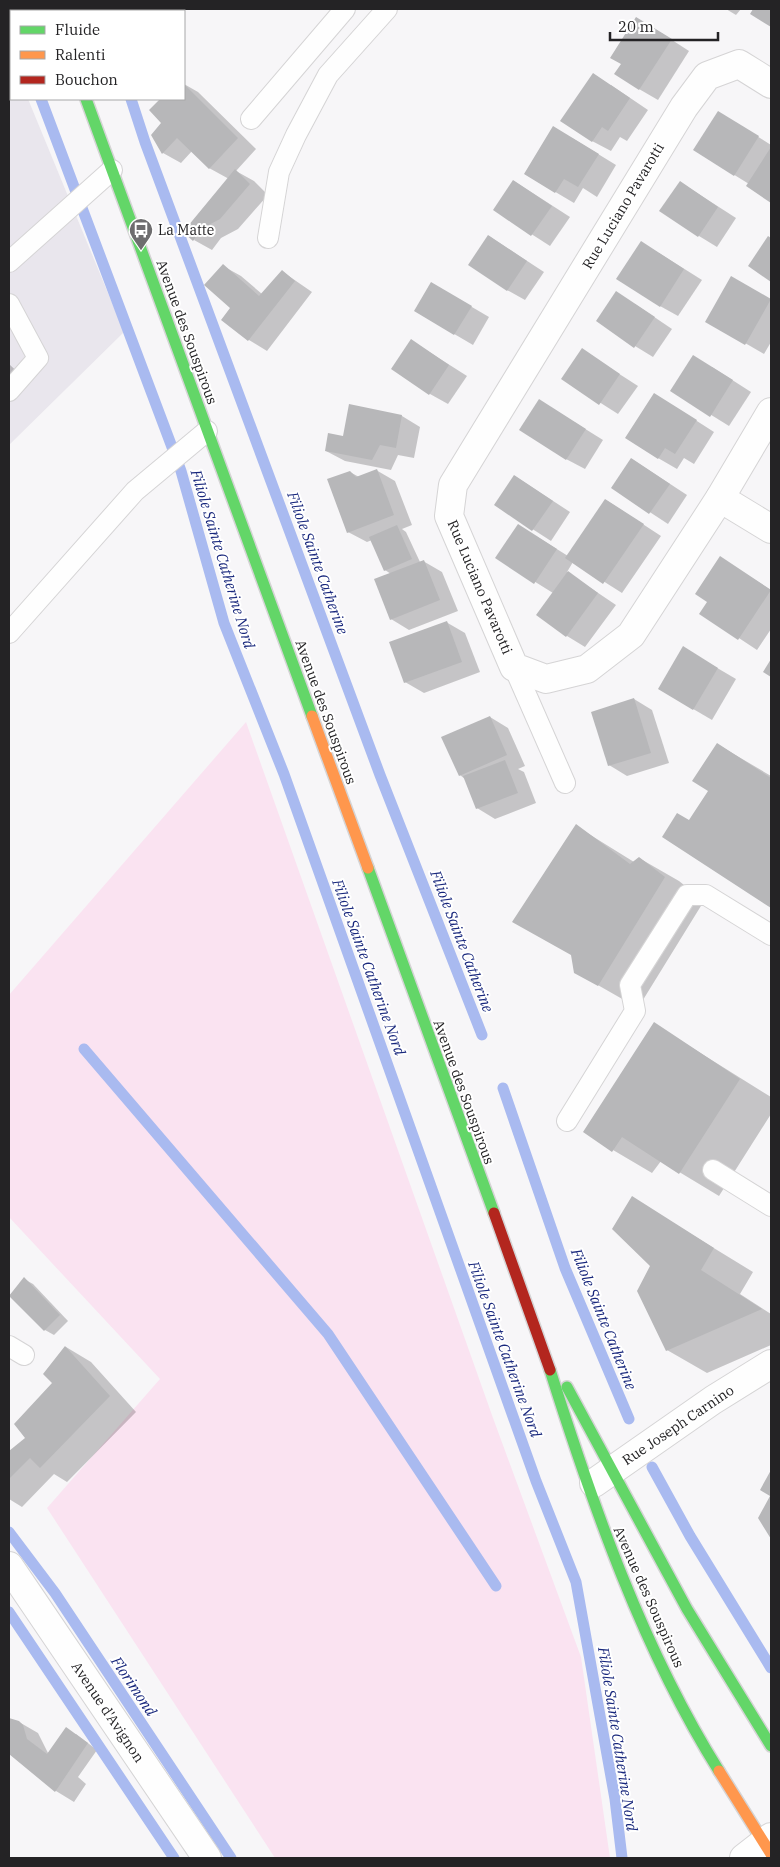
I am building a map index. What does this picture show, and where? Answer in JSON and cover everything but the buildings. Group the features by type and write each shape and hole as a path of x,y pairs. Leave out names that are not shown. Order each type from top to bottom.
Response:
{"main road":[{"name":"Avenue des Souspirous","path":"86,100 538,1335 586,1488 618,1569 664,1669 708,1754 762,1848"},
{"name":"Avenue des Souspirous","path":"538,1335 613,1469 687,1609 771,1746"}],"street":[{"name":"Rue Luciano Pavarotti","path":"771,84 740,64 707,76 684,107 453,486 449,516 514,667 546,679 587,670 631,634 720,498 771,412"},
{"path":"720,498 771,529"},
{"name":"Rue Joseph Carnino","path":"586,1488 771,1364"},
{"name":"Avenue d'Avignon","path":"9,1566 208,1858"}],"lane":[{"path":"252,119 345,9"},
{"path":"268,238 280,172 296,134 328,75 387,9"},
{"path":"9,262 112,170"},
{"path":"9,304 38,358 9,391"},
{"path":"9,633 135,491 207,431"},
{"path":"514,667 565,783"},
{"path":"567,1121 635,1011 630,985 687,895 706,895 771,935"},
{"path":"713,1170 771,1206"}],"shaded area":[{"path":"9,53 10,100 28,100 124,332 9,445"},
{"path":"246,722 493,1418 581,1657 610,1858 275,1858 47,1508 160,1379 9,1217 9,995"}],"waterway":[{"name":"Filiole Sainte Catherine Nord","path":"41,100 181,471 224,623 284,774 536,1481 576,1582 615,1799 622,1858"},
{"name":"Filiole Sainte Catherine","path":"131,100 145,142 380,775 482,1035"},
{"path":"84,1049 328,1334 496,1586"},
{"name":"Filiole Sainte Catherine","path":"503,1088 565,1268 629,1419"},
{"name":"Filiole Sainte Catherine","path":"652,1467 690,1536 771,1668"},
{"name":"Florimond","path":"9,1532 55,1593 231,1858"},
{"path":"9,1612 174,1858"}],"traffic: fast":[{"path":"86,100 312,716"},
{"path":"368,868 494,1213"},
{"path":"550,1370 602,1525 643,1627 692,1725 719,1771"},
{"path":"567,1387 687,1609 771,1746"}],"traffic: slow":[{"path":"312,716 368,868"},
{"path":"719,1771 771,1854"}],"traffic: jam":[{"path":"494,1213 550,1370"}],"place":[{"name":"La Matte","path":"141,251"}]}
